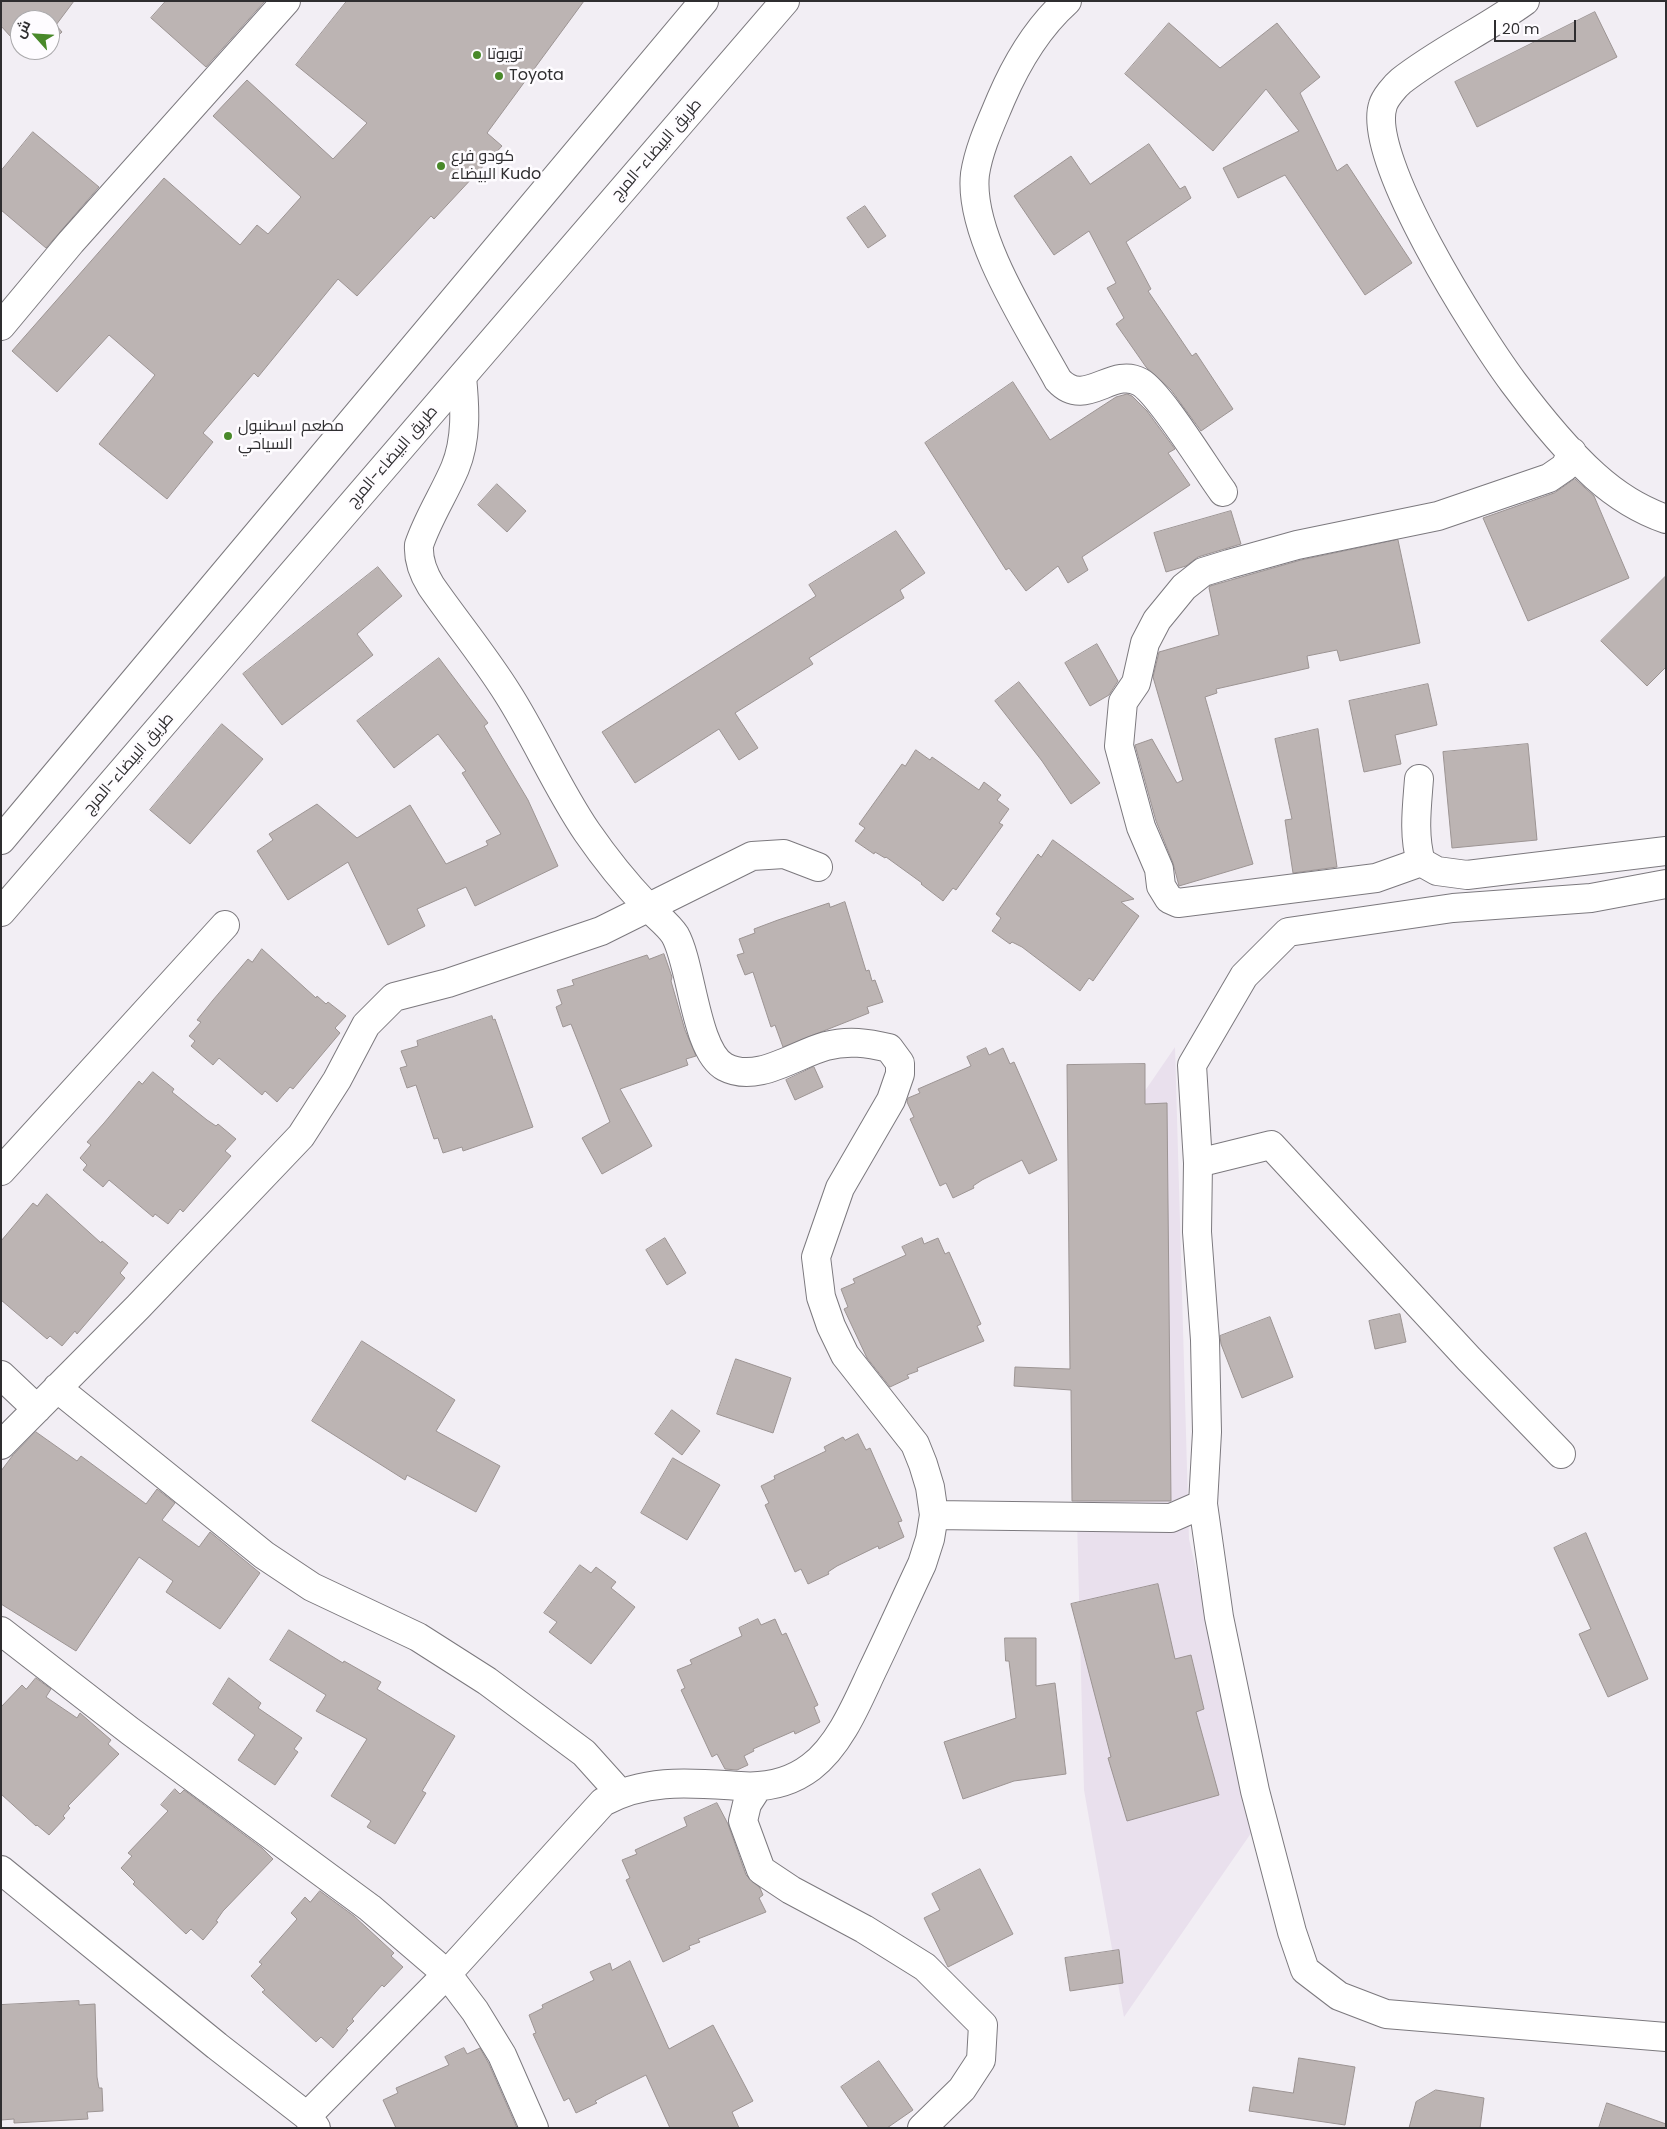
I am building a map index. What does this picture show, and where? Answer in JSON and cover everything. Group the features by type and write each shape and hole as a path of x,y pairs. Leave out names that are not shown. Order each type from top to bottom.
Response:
{"main road":[{"path":"1,326 172,127 286,1"},
{"path":"1,840 704,1"},
{"name":"طريق البيضاء-المرج","path":"1,912 785,1"},
{"path":"1067,1 1032,42 1009,79 982,146 976,174 975,194 987,245 1050,365 1067,390 1079,392 1129,378 1139,381 1160,402 1223,492"},
{"path":"1525,1 1399,82 1383,104 1380,117 1384,148 1404,200 1427,243 1512,380 1572,452 1595,476 1632,503 1666,519"},
{"path":"1,1870 311,2122 603,1802 620,1793 658,1783 758,1787 782,1783 812,1766 837,1737 854,1710 922,1564 930,1540 934,1515 930,1487 915,1444 845,1355 830,1326 821,1297 816,1257 840,1188 891,1100 900,1074 900,1063 890,1048 871,1043 847,1042 826,1046 774,1066 743,1072 724,1066 717,1060 703,1033 680,947 674,934 616,872 586,830 508,693 431,586 423,572 418,555 419,545 455,466 463,440 465,416 462,377"},
{"path":"1421,862 1376,878 1178,903 1169,899 1161,886 1159,869 1141,827 1119,746 1123,702 1136,683 1145,643 1157,620 1184,587 1203,572 1282,549 1438,516 1549,478 1565,467 1572,452"},
{"path":"1419,778 1415,838 1421,862 1437,872 1467,875 1666,851"},
{"path":"1,1445 301,1136 337,1080 366,1026 394,997 448,983 592,934 649,909 752,856 784,854 818,867"},
{"path":"1666,884 1591,898 1453,908 1288,932 1244,976 1192,1065 1198,1163 1197,1232 1206,1340 1207,1432 1203,1504 1219,1617 1253,1781 1292,1932 1305,1970 1339,1996 1386,2014 1666,2037"},
{"path":"1,1171 225,925"},
{"path":"1198,1163 1271,1145 1469,1359 1561,1454"},
{"path":"1,1375 37,1409"},
{"path":"57,1388 264,1555 312,1587 418,1637 487,1681 584,1753 620,1793"},
{"path":"934,1515 1170,1518 1203,1504"},
{"path":"1,1630 130,1731 370,1908 447,1974 475,2011 502,2056 534,2128"},
{"path":"758,1787 747,1804 743,1821 762,1870 791,1890 864,1929 925,1967 983,2026 981,2060 962,2089 922,2128"}],"shaded area":[{"path":"1175,1047 1189,1539 1256,1826 1124,2017 1084,1790 1072,1327 1077,1190"}],"building":[{"path":"1,1 74,1 60,20 60,10 10,10 10,36 1,26"},
{"path":"166,1 265,1 206,67 151,18"},
{"path":"347,1 584,1 487,133 502,146 434,219 431,216 357,296 338,279 258,377 254,373 203,433 213,442 167,499 99,444 155,375 109,335 57,392 12,351 164,178 240,245 257,225 268,234 301,197 213,116 247,80 333,159 367,123 296,65"},
{"path":"1595,12 1617,57 1477,127 1455,82"},
{"path":"1169,23 1220,68 1277,23 1320,77 1300,93 1337,171 1347,164 1412,263 1365,295 1285,175 1238,198 1223,168 1299,131 1266,89 1213,151 1125,74"},
{"path":"33,132 99,187 46,248 1,210 1,171"},
{"path":"1149,144 1180,189 1185,186 1191,198 1126,242 1151,289 1148,291 1192,356 1196,353 1233,409 1201,431 1171,390 1146,367 1116,324 1124,318 1107,288 1116,283 1089,231 1054,255 1014,196 1071,156 1090,184"},
{"path":"865,206 886,236 868,248 847,218"},
{"path":"1013,382 1050,440 1116,397 1127,394 1132,396 1147,411 1175,449 1168,453 1190,485 1082,557 1088,570 1068,583 1058,566 1026,591 1009,568 1006,570 925,443"},
{"path":"1575,479 1594,496 1629,578 1528,621 1483,518 1554,493"},
{"path":"497,484 526,511 507,532 478,505"},
{"path":"1231,511 1241,544 1198,557 1186,566 1166,572 1154,533"},
{"path":"896,531 925,573 900,590 904,598 809,658 813,664 735,713 758,748 739,760 719,729 635,783 602,732 816,596 809,585"},
{"path":"1398,540 1420,643 1340,661 1337,650 1307,656 1309,668 1216,689 1217,693 1205,697 1253,864 1179,886 1173,863 1156,821 1135,745 1152,739 1177,783 1183,780 1153,677 1159,652 1219,635 1210,586 1301,560"},
{"path":"378,567 402,596 357,634 373,655 282,725 243,674"},
{"path":"1666,576 1666,667 1647,686 1601,641"},
{"path":"1097,644 1118,681 1109,695 1090,706 1065,663"},
{"path":"439,658 488,723 484,726 528,800 558,866 475,906 466,887 417,909 425,926 388,945 348,862 288,900 257,851 273,840 269,834 317,804 357,838 410,805 446,864 488,845 486,841 501,834 462,773 466,771 438,734 394,768 357,721"},
{"path":"1019,682 1100,783 1071,804 1042,761 995,701"},
{"path":"1428,684 1437,725 1395,735 1401,764 1364,772 1349,701"},
{"path":"222,724 263,759 190,844 150,810"},
{"path":"1318,729 1337,867 1293,873 1285,820 1292,819 1275,739"},
{"path":"1528,744 1537,840 1452,848 1443,752"},
{"path":"916,750 930,760 932,757 979,790 984,782 1001,795 997,800 1009,809 999,823 1003,825 956,890 953,888 943,901 886,857 875,852 874,854 855,841 865,828 859,824 902,764 905,766"},
{"path":"1053,840 1134,899 1121,902 1139,916 1093,981 1089,978 1080,991 1022,947 1012,942 1010,944 992,931 1001,918 996,914 1038,854 1041,857"},
{"path":"845,902 866,971 869,970 872,981 875,980 883,1002 867,1007 869,1013 783,1047 775,1025 771,1027 753,972 745,975 737,955 744,953 739,939 755,933 754,929 778,920 829,903 830,907"},
{"path":"262,949 316,998 317,996 326,1004 328,1002 346,1016 335,1028 340,1033 293,1089 290,1087 277,1102 265,1091 262,1095 219,1058 213,1065 191,1046 195,1041 189,1036 201,1022 197,1020 213,1000 248,959 252,962"},
{"path":"664,954 672,977 671,981 685,1030 696,1056 686,1059 688,1065 620,1089 652,1146 602,1174 582,1138 610,1122 571,1024 563,1027 556,1007 562,1004 557,990 574,985 572,980 647,955 649,959"},
{"path":"492,1016 493,1020 495,1019 533,1127 463,1151 462,1147 443,1153 438,1138 434,1139 416,1085 407,1088 400,1068 407,1066 401,1051 418,1046 417,1041"},
{"path":"986,1048 989,1055 1003,1048 1010,1064 1014,1062 1057,1160 1029,1174 1022,1160 982,1180 973,1186 974,1188 953,1198 946,1183 940,1186 910,1119 914,1117 907,1102 908,1098 920,1093 918,1089 971,1066 967,1057"},
{"path":"1145,1064 1145,1104 1167,1103 1171,1501 1072,1501 1071,1390 1014,1386 1015,1367 1070,1369 1067,1065"},
{"path":"814,1067 823,1087 795,1100 786,1080"},
{"path":"153,1072 174,1089 172,1092 207,1120 216,1126 218,1124 236,1139 225,1151 231,1156 183,1212 180,1209 168,1224 155,1214 153,1217 109,1180 103,1187 83,1170 87,1165 80,1158 91,1145 87,1142 139,1081 142,1084"},
{"path":"47,1194 101,1243 102,1241 128,1263 120,1273 125,1278 77,1334 75,1331 62,1346 50,1336 47,1339 1,1300 1,1241 33,1203 37,1206"},
{"path":"665,1238 686,1273 667,1285 646,1250"},
{"path":"922,1238 924,1244 938,1238 945,1254 949,1252 981,1324 977,1326 984,1341 917,1368 918,1371 907,1375 909,1378 890,1387 867,1358 844,1309 848,1307 841,1289 855,1283 853,1279 906,1255 902,1247"},
{"path":"1400,1314 1406,1342 1375,1349 1369,1321"},
{"path":"1270,1317 1293,1377 1242,1398 1221,1344 1220,1336"},
{"path":"362,1341 455,1400 436,1431 500,1466 476,1512 407,1475 405,1480 312,1421"},
{"path":"736,1359 791,1378 773,1433 717,1414"},
{"path":"672,1410 700,1431 682,1455 655,1434"},
{"path":"36,1432 77,1461 81,1456 146,1504 157,1489 175,1503 162,1520 199,1547 210,1532 260,1573 220,1629 166,1592 173,1581 139,1557 76,1651 1,1604 1,1471 13,1455"},
{"path":"858,1434 866,1450 870,1448 902,1521 898,1522 904,1537 879,1549 878,1546 837,1566 828,1572 829,1574 808,1584 801,1569 795,1572 765,1505 769,1503 761,1486 775,1479 774,1476 826,1451 824,1447 843,1437 845,1440"},
{"path":"673,1458 720,1485 687,1540 641,1513"},
{"path":"1586,1533 1648,1679 1608,1697 1579,1634 1591,1629 1554,1548"},
{"path":"580,1565 591,1573 596,1567 616,1582 611,1588 635,1607 591,1664 549,1632 557,1622 544,1613"},
{"path":"1158,1584 1175,1659 1191,1655 1204,1709 1196,1712 1219,1795 1127,1821 1108,1758 1111,1757 1071,1604"},
{"path":"758,1619 761,1625 775,1619 782,1635 786,1633 818,1705 814,1707 820,1722 795,1734 794,1731 753,1749 754,1751 744,1756 748,1765 737,1770 725,1769 717,1754 712,1757 681,1690 685,1688 677,1670 692,1664 690,1660 742,1636 739,1628"},
{"path":"289,1630 343,1663 344,1661 381,1682 377,1689 455,1736 422,1791 426,1793 395,1844 367,1827 371,1821 331,1796 367,1739 316,1711 326,1695 270,1660"},
{"path":"1005,1638 1036,1638 1036,1686 1055,1683 1066,1774 1014,1781 963,1799 944,1742 1016,1718 1009,1661 1006,1661"},
{"path":"36,1678 51,1689 46,1697 77,1718 80,1713 111,1740 108,1744 119,1754 68,1806 70,1808 63,1816 65,1818 49,1835 36,1826 1,1794 1,1707 22,1685 26,1689"},
{"path":"229,1678 261,1703 258,1708 302,1738 294,1749 298,1752 275,1785 238,1760 255,1735 213,1704"},
{"path":"175,1789 180,1794 184,1790 262,1848 273,1859 223,1911 216,1921 218,1922 203,1940 191,1929 186,1934 133,1884 135,1882 121,1868 132,1856 128,1853 168,1811 161,1805"},
{"path":"717,1803 728,1824 746,1875 760,1888 763,1895 759,1898 766,1912 698,1939 700,1942 689,1946 690,1949 663,1962 626,1880 630,1878 622,1860 637,1854 635,1850 687,1826 684,1818"},
{"path":"980,1869 1013,1934 948,1967 924,1918 940,1910 932,1894"},
{"path":"320,1891 354,1916 394,1953 391,1956 403,1967 384,1987 382,1985 352,2019 354,2021 333,2048 321,2037 316,2042 262,1992 265,1990 251,1976 262,1964 259,1962 297,1919 291,1913 305,1897 310,1902"},
{"path":"1119,1950 1123,1983 1070,1991 1065,1958"},
{"path":"630,1961 669,2049 713,2025 753,2101 732,2112 739,2128 670,2128 646,2075 606,2095 595,2101 597,2103 576,2113 569,2098 564,2101 533,2034 536,2033 529,2015 543,2008 542,2005 594,1980 590,1972 610,1963 612,1970"},
{"path":"79,2001 79,2005 95,2004 97,2077 99,2088 102,2088 103,2111 87,2112 88,2119 14,2123 14,2119 1,2120 1,2005"},
{"path":"464,2048 467,2054 480,2048 517,2128 396,2128 383,2100 398,2093 396,2088 449,2065 445,2057"},
{"path":"1299,2058 1355,2067 1345,2125 1249,2111 1253,2087 1293,2093"},
{"path":"879,2061 913,2110 887,2128 869,2128 841,2087"},
{"path":"1436,2090 1484,2098 1480,2128 1409,2128 1416,2102"},
{"path":"1607,2103 1666,2124 1666,2128 1599,2128"}],"place":[{"name":"تويوتا","path":"477,55"},
{"name":"Toyota","path":"499,76"},
{"name":"كودو فرع البيضاء Kudo","path":"441,166"},
{"name":"مطعم اسطنبول السياحي","path":"228,436"}]}
